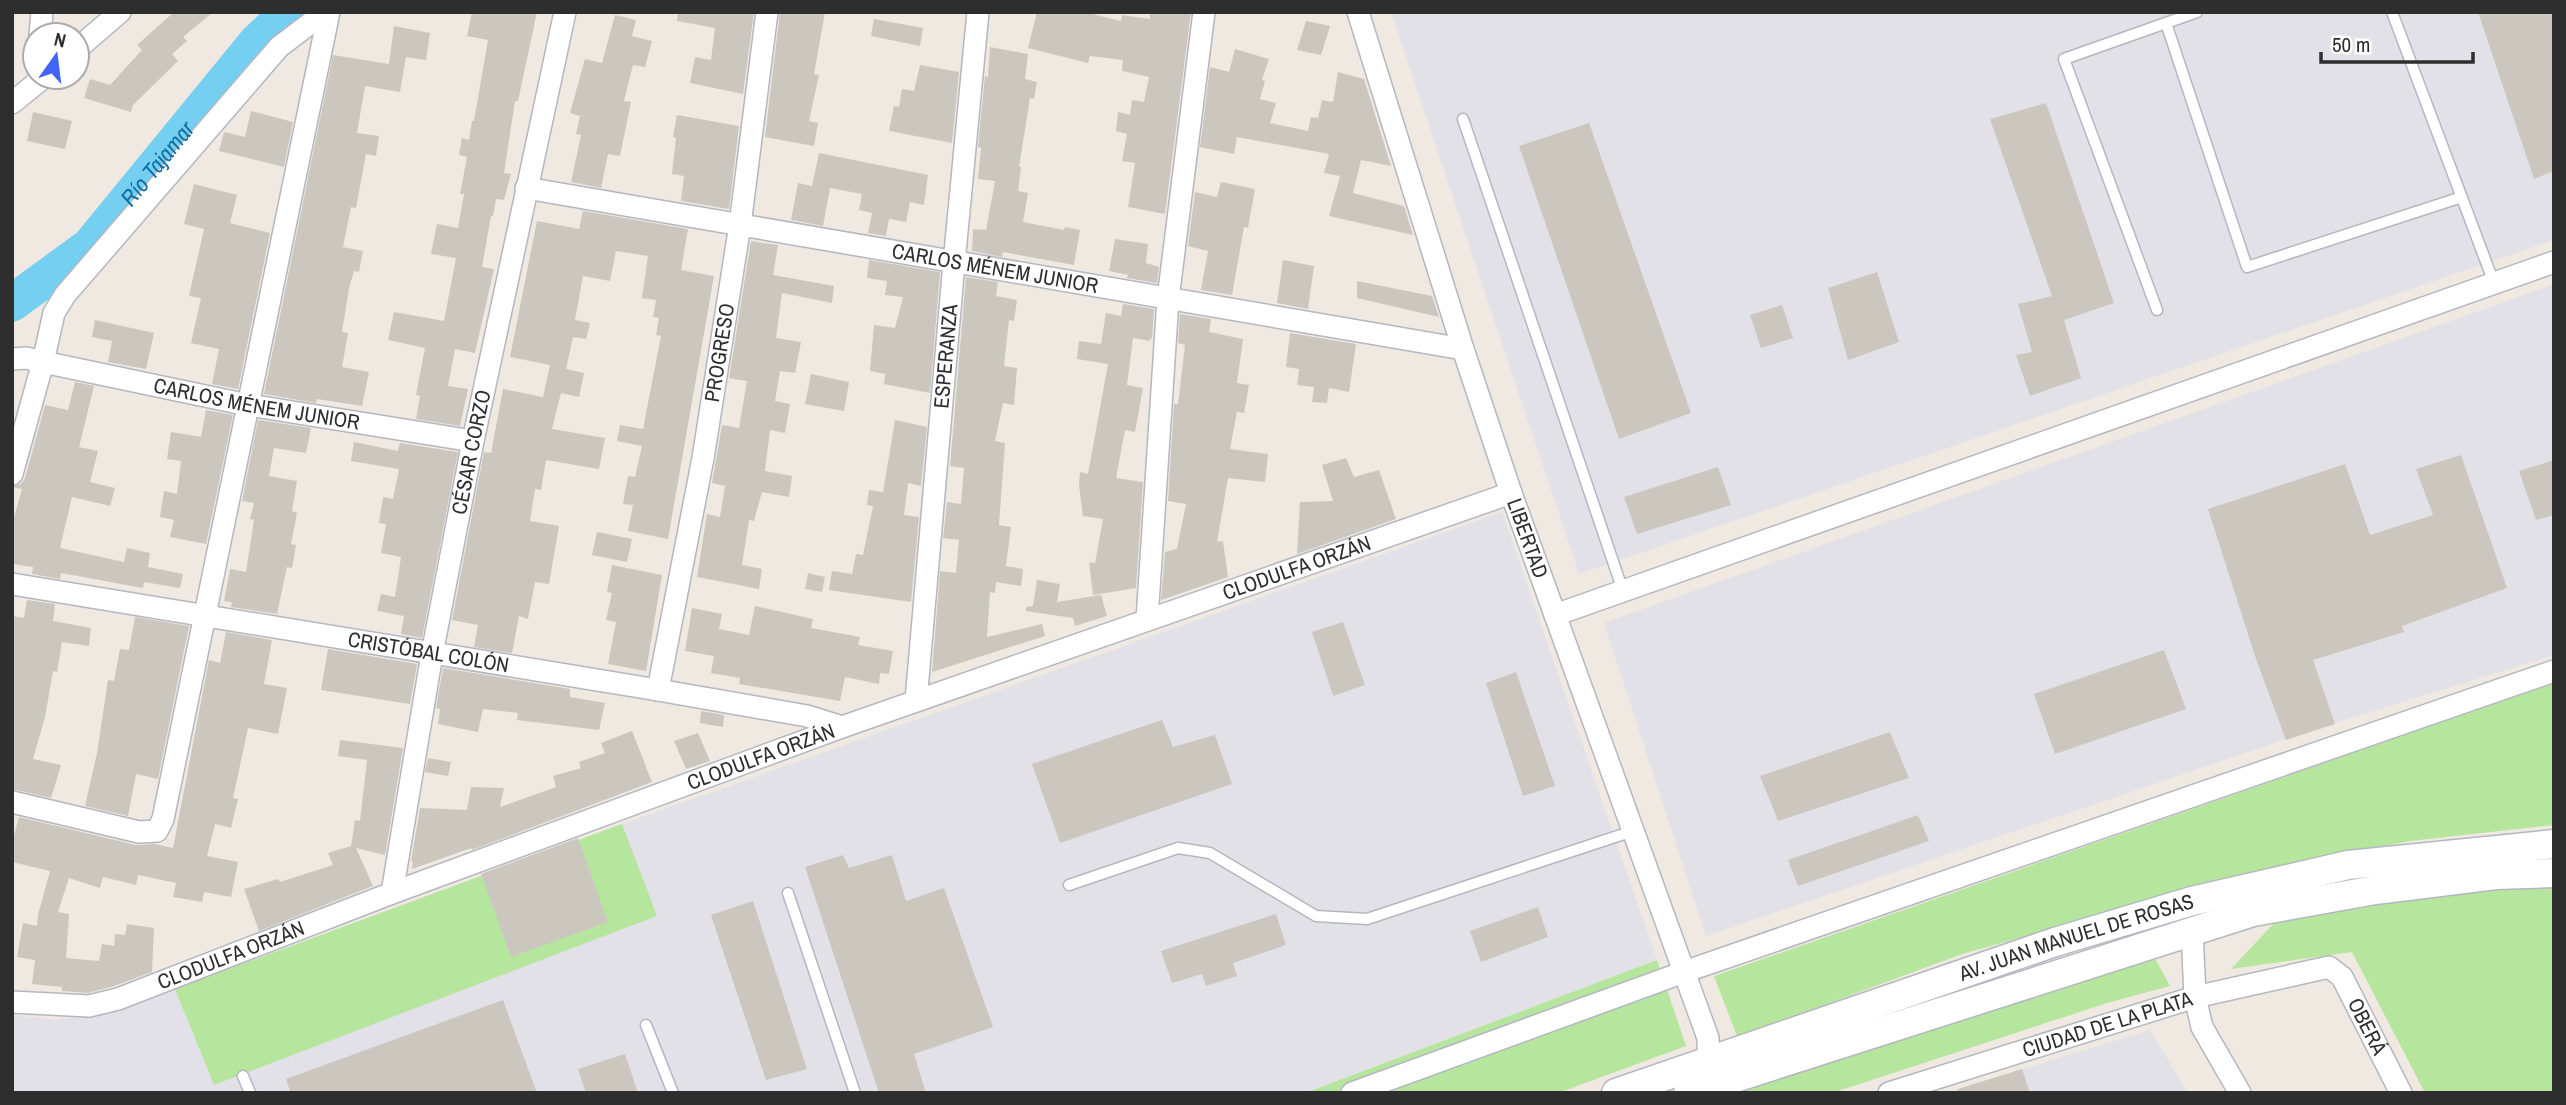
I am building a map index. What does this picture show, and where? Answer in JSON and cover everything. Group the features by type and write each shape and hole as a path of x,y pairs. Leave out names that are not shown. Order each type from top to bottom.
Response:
{"main road":[{"name":"AV. JUAN MANUEL DE ROSAS","path":"1703,1083 2055,943 2192,901 2348,865 2554,844"},
{"name":"AV. JUAN MANUEL DE ROSAS","path":"1616,1093 1703,1083 2253,912 2375,890 2496,876 2554,873"}],"street":[{"path":"91,37 120,12"},
{"path":"12,474 54,313 65,295 279,47 327,12"},
{"path":"12,802 139,832 157,831 163,819 327,12"},
{"name":"CÉSAR CORZO","path":"391,893 432,654 473,441 565,12"},
{"name":"PROGRESO","path":"658,690 703,458 740,225 767,12"},
{"name":"ESPERANZA","path":"916,701 978,12"},
{"path":"1147,621 1168,299 1204,12"},
{"name":"LIBERTAD","path":"1358,12 1511,493 1708,1038 1703,1083"},
{"name":"CARLOS MÉNEM JUNIOR","path":"526,188 1463,349"},
{"path":"1555,615 2554,262"},
{"name":"CARLOS MÉNEM JUNIOR","path":"12,359 26,358 248,405 473,441"},
{"name":"CLODULFA ORZÁN","path":"12,1002 89,1006 118,999 391,893 842,727 1511,493"},
{"name":"CRISTÓBAL COLÓN","path":"12,584 658,690 807,716 842,727"},
{"path":"1352,1093 1684,972 2554,671"},
{"path":"2192,931 2195,997 2202,1027 2240,1093"},
{"name":"CIUDAD DE LA PLATA","path":"1889,1093 2195,997 2329,967"},
{"name":"OBERÁ","path":"2329,967 2342,977 2400,1093"}],"lane":[{"path":"2157,310 2064,59 2197,12"},
{"path":"2392,12 2494,283"},
{"path":"2166,23 2247,267 2462,197"},
{"path":"1463,119 1623,591"},
{"path":"1069,885 1178,848 1210,853 1316,916 1367,919 1633,831"},
{"path":"788,893 855,1093"},
{"path":"646,1025 673,1093"},
{"path":"243,1076 250,1093"}],"shaded area":[{"path":"1391,12 2554,12 2554,240 1579,574"},
{"path":"2554,284 2554,655 2319,728 1706,936 1604,623"},
{"path":"1502,512 1657,960 1305,1093 12,1093 12,1015 57,1020 117,1010 622,824"},
{"path":"2150,1030 2188,1093 1945,1093"}],"green space":[{"path":"2554,683 2554,825 2410,841 2272,868 1962,954 1737,1036 1714,976"},
{"path":"622,824 657,916 214,1085 175,989"},
{"path":"2554,882 2554,1093 2425,1093 2352,952 2231,969 2276,921 2465,889"},
{"path":"2152,953 2170,986 2107,1003 1832,1093 1724,1093"},
{"path":"1657,960 1686,1046 1558,1093 1305,1093"}],"building":[{"path":"174,12 213,12 183,37 187,41 172,54 178,61 133,105 131,112 84,98 86,91 91,91 91,79 110,85 142,50 137,45"},
{"path":"472,12 537,12 518,101 515,101 504,173 511,174 504,200 496,199 491,216 482,267 494,269 475,353 455,349 448,386 468,389 460,426 416,419 420,396 416,395 425,348 388,340 394,312 444,321 456,258 431,254 437,224 458,228 464,194 460,194 467,157 459,155 462,138 469,140 474,121 488,40 467,36"},
{"path":"678,12 754,12 743,94 690,83 695,57 711,60 715,28 677,21"},
{"path":"780,12 825,12 814,74 819,75 809,121 818,123 814,146 765,137"},
{"path":"1037,12 1084,12 1121,21 1122,15 1150,19 1150,12 1191,12 1165,214 1128,207 1135,163 1122,161 1127,134 1116,131 1118,112 1130,115 1132,100 1144,102 1149,77 1122,71 1123,60 1090,56 1088,63 1028,48"},
{"path":"2478,12 2554,12 2554,171 2534,179"},
{"path":"615,15 636,20 632,36 652,41 645,67 633,65 624,101 631,102 620,156 608,154 601,188 571,182 581,135 576,134 580,116 570,113 585,59 602,63"},
{"path":"874,19 923,28 920,46 871,36"},
{"path":"1306,21 1330,26 1321,55 1297,50"},
{"path":"394,26 430,33 426,60 406,57 400,92 365,86 357,133 379,136 376,156 366,154 356,208 351,207 343,247 363,251 359,272 354,271 349,288 342,332 348,333 342,367 369,372 362,406 317,399 316,403 264,394 333,55 389,64"},
{"path":"990,47 1028,54 1025,79 1037,82 1034,99 1030,98 1019,167 1018,191 1028,193 1023,222 1064,230 1065,227 1080,230 1074,265 1003,252 1002,257 972,251 973,229 986,230 995,181 978,179 981,148 978,147"},
{"path":"1235,49 1269,59 1262,80 1265,81 1260,99 1276,103 1270,123 1308,131 1311,117 1318,118 1322,100 1333,102 1338,72 1364,79 1391,166 1361,160 1353,193 1404,206 1413,235 1329,216 1340,176 1324,173 1329,154 1237,137 1234,154 1200,147 1210,67 1229,72"},
{"path":"920,65 959,72 952,143 889,131 894,106 899,107 902,89 914,91"},
{"path":"2046,103 2114,303 2064,320 2081,378 2030,396 2016,355 2032,352 2018,304 2052,296 1990,119"},
{"path":"251,111 293,122 284,167 219,151 224,132 245,137"},
{"path":"33,112 72,121 65,149 27,141"},
{"path":"677,115 739,126 729,209 681,201 684,176 672,174 676,138 673,137"},
{"path":"1589,123 1691,413 1619,439 1519,146"},
{"path":"819,153 928,175 924,205 910,202 906,222 889,219 886,236 868,233 872,213 859,210 862,194 830,188 823,226 791,220 798,183 812,186"},
{"path":"1221,182 1255,189 1248,228 1244,227 1232,295 1201,290 1208,251 1188,246 1195,192 1217,197"},
{"path":"194,184 237,195 230,223 270,233 238,389 212,384 219,349 191,343 201,298 189,296 204,229 184,224"},
{"path":"583,211 688,229 681,270 714,276 668,539 628,531 633,505 623,504 628,476 635,477 642,446 617,441 620,425 643,429 661,336 656,335 659,318 653,317 656,300 642,298 648,256 616,251 610,281 583,276 575,320 590,323 586,339 573,337 566,369 584,373 579,397 561,393 552,429 605,438 599,469 546,460 541,490 535,489 530,521 559,526 549,584 535,582 528,619 519,616 512,653 474,647 478,625 452,620 484,452 491,453 503,389 543,397 550,365 510,357 537,221 579,229"},
{"path":"1115,239 1148,244 1146,263 1159,267 1157,283 1127,278 1128,275 1109,271"},
{"path":"751,241 778,245 773,275 834,286 832,303 782,293 776,338 801,342 795,373 780,371 775,401 790,404 785,433 770,430 765,471 792,476 789,497 762,492 754,521 749,520 742,565 762,569 759,589 697,577 707,514 720,517 725,486 712,483 722,425 739,428 747,381 729,378"},
{"path":"869,260 940,272 930,393 884,384 885,374 870,371 874,325 895,328 903,297 885,295 887,281 867,278"},
{"path":"1283,260 1314,266 1308,309 1277,303"},
{"path":"1877,272 1899,342 1848,360 1828,288"},
{"path":"966,277 998,282 996,296 1017,300 1014,321 1009,320 1004,366 1017,368 1014,405 1003,403 995,441 1005,443 999,525 1011,527 1006,566 1023,569 1021,586 996,582 995,593 990,592 987,637 1042,624 1045,636 932,672 940,571 956,573 959,540 943,538 947,502 961,504 964,468 950,466"},
{"path":"1357,281 1432,296 1439,317 1357,298"},
{"path":"1123,304 1154,309 1152,339 1150,338 1150,341 1133,338 1127,385 1143,388 1135,432 1125,430 1116,478 1143,482 1136,588 1093,595 1089,562 1095,563 1103,519 1083,516 1079,485 1080,472 1088,474 1108,364 1077,359 1079,341 1101,344 1106,313 1121,316"},
{"path":"1782,305 1793,338 1761,348 1750,315"},
{"path":"1180,314 1211,319 1209,332 1243,339 1237,383 1249,385 1244,413 1237,412 1230,449 1268,454 1265,482 1228,478 1217,542 1223,541 1228,577 1161,600 1165,552 1177,549 1186,504 1168,501 1174,404 1178,404 1185,345 1178,343"},
{"path":"95,320 154,333 146,369 108,362 112,341 92,337"},
{"path":"1290,333 1356,344 1349,392 1329,388 1327,403 1312,402 1314,387 1297,385 1299,369 1286,367"},
{"path":"811,374 849,382 844,411 805,404"},
{"path":"75,382 94,386 79,447 98,451 90,482 115,488 110,506 72,497 60,548 124,562 127,548 150,553 148,567 183,574 180,588 144,582 143,588 61,573 60,579 32,574 33,567 12,564 12,524 22,489 12,487 21,484 25,478 45,405 68,410"},
{"path":"206,410 233,415 206,544 170,537 174,520 160,517 164,491 177,494 181,461 167,459 171,432 201,437"},
{"path":"258,420 311,428 306,453 274,448 269,476 297,481 292,511 297,513 291,544 296,545 292,568 287,567 277,614 231,607 232,602 224,601 230,569 246,572 254,520 250,519 254,503 242,501"},
{"path":"895,420 927,427 921,486 908,483 904,515 919,517 911,602 829,590 832,571 852,574 856,554 863,555 873,506 867,505 869,490 883,492"},
{"path":"354,442 398,451 400,443 458,452 422,638 401,634 404,616 377,611 381,594 395,597 401,557 381,553 386,524 379,523 383,497 393,499 399,469 351,461"},
{"path":"2461,455 2507,588 2402,626 2404,632 2313,660 2335,724 2286,740 2255,656 2208,509 2345,464 2370,535 2433,515 2416,469"},
{"path":"1346,458 1354,477 1379,470 1396,519 1297,554 1300,502 1333,501 1322,465"},
{"path":"2554,460 2554,515 2536,520 2519,471"},
{"path":"1718,467 1731,505 1637,534 1624,497"},
{"path":"597,532 632,539 627,562 592,555"},
{"path":"612,565 662,575 646,671 608,664 616,622 606,620 612,593 607,592"},
{"path":"808,573 825,577 822,592 805,589"},
{"path":"1037,580 1060,584 1057,602 1101,595 1107,616 1075,626 1073,618 1026,611 1026,607 1033,606"},
{"path":"27,600 55,604 53,621 91,628 89,646 62,642 57,672 53,671 45,717 33,759 61,765 51,798 12,789 12,616 24,618"},
{"path":"755,606 813,619 811,628 860,637 858,645 893,651 889,674 880,673 879,684 845,677 840,701 739,684 740,678 711,673 714,656 685,651 692,608 722,614 719,629 749,635"},
{"path":"135,617 189,626 158,779 136,774 128,816 85,806 97,753 108,680 114,681 120,649 129,650"},
{"path":"1343,622 1365,685 1333,696 1312,632"},
{"path":"226,632 272,640 264,684 287,688 278,734 248,728 233,798 238,799 231,828 215,824 207,856 238,862 231,897 204,892 202,902 173,897 176,883 138,875 136,885 103,877 100,888 69,878 58,912 69,914 66,958 99,961 102,944 114,946 115,934 125,935 127,924 154,928 152,972 88,993 62,991 62,987 32,984 35,960 17,957 23,923 37,926 50,871 12,862 12,843 19,817 136,845 155,844 173,848 209,660 220,663"},
{"path":"328,649 417,664 410,704 321,690"},
{"path":"2164,650 2186,709 2055,754 2034,694"},
{"path":"443,668 570,689 570,697 605,703 599,730 517,720 518,713 483,709 478,732 438,724 440,709 436,708"},
{"path":"1516,672 1555,786 1523,796 1486,683"},
{"path":"701,711 724,715 723,727 700,723"},
{"path":"1162,720 1173,747 1215,735 1232,784 1060,843 1032,764"},
{"path":"632,731 652,782 472,850 471,848 412,869 420,808 467,810 471,787 504,788 500,807 556,787 553,776 581,768 579,762 605,753 601,743"},
{"path":"1890,732 1909,778 1778,821 1760,776"},
{"path":"698,733 710,761 686,769 674,741"},
{"path":"340,740 403,748 385,855 356,848 373,886 259,931 244,889 278,879 280,882 333,865 328,853 351,846 355,820 360,821 367,760 338,756"},
{"path":"428,758 451,762 448,776 425,772"},
{"path":"1918,815 1929,841 1798,886 1788,860"},
{"path":"578,838 608,922 511,957 481,874"},
{"path":"843,855 849,868 892,855 906,901 944,888 993,1027 914,1054 926,1093 879,1093 805,867"},
{"path":"753,901 807,1069 766,1080 711,915"},
{"path":"1538,907 1548,937 1481,962 1470,931"},
{"path":"1276,914 1286,945 1233,963 1237,976 1206,986 1202,974 1172,983 1161,951"},
{"path":"503,1000 537,1093 291,1093 286,1079"},
{"path":"625,1054 638,1093 586,1093 578,1069"},
{"path":"2022,1069 2030,1093 1958,1093 1958,1089"}],"waterway":[{"name":"Río Tajamar","path":"12,303 90,246 257,42 289,12"}]}
